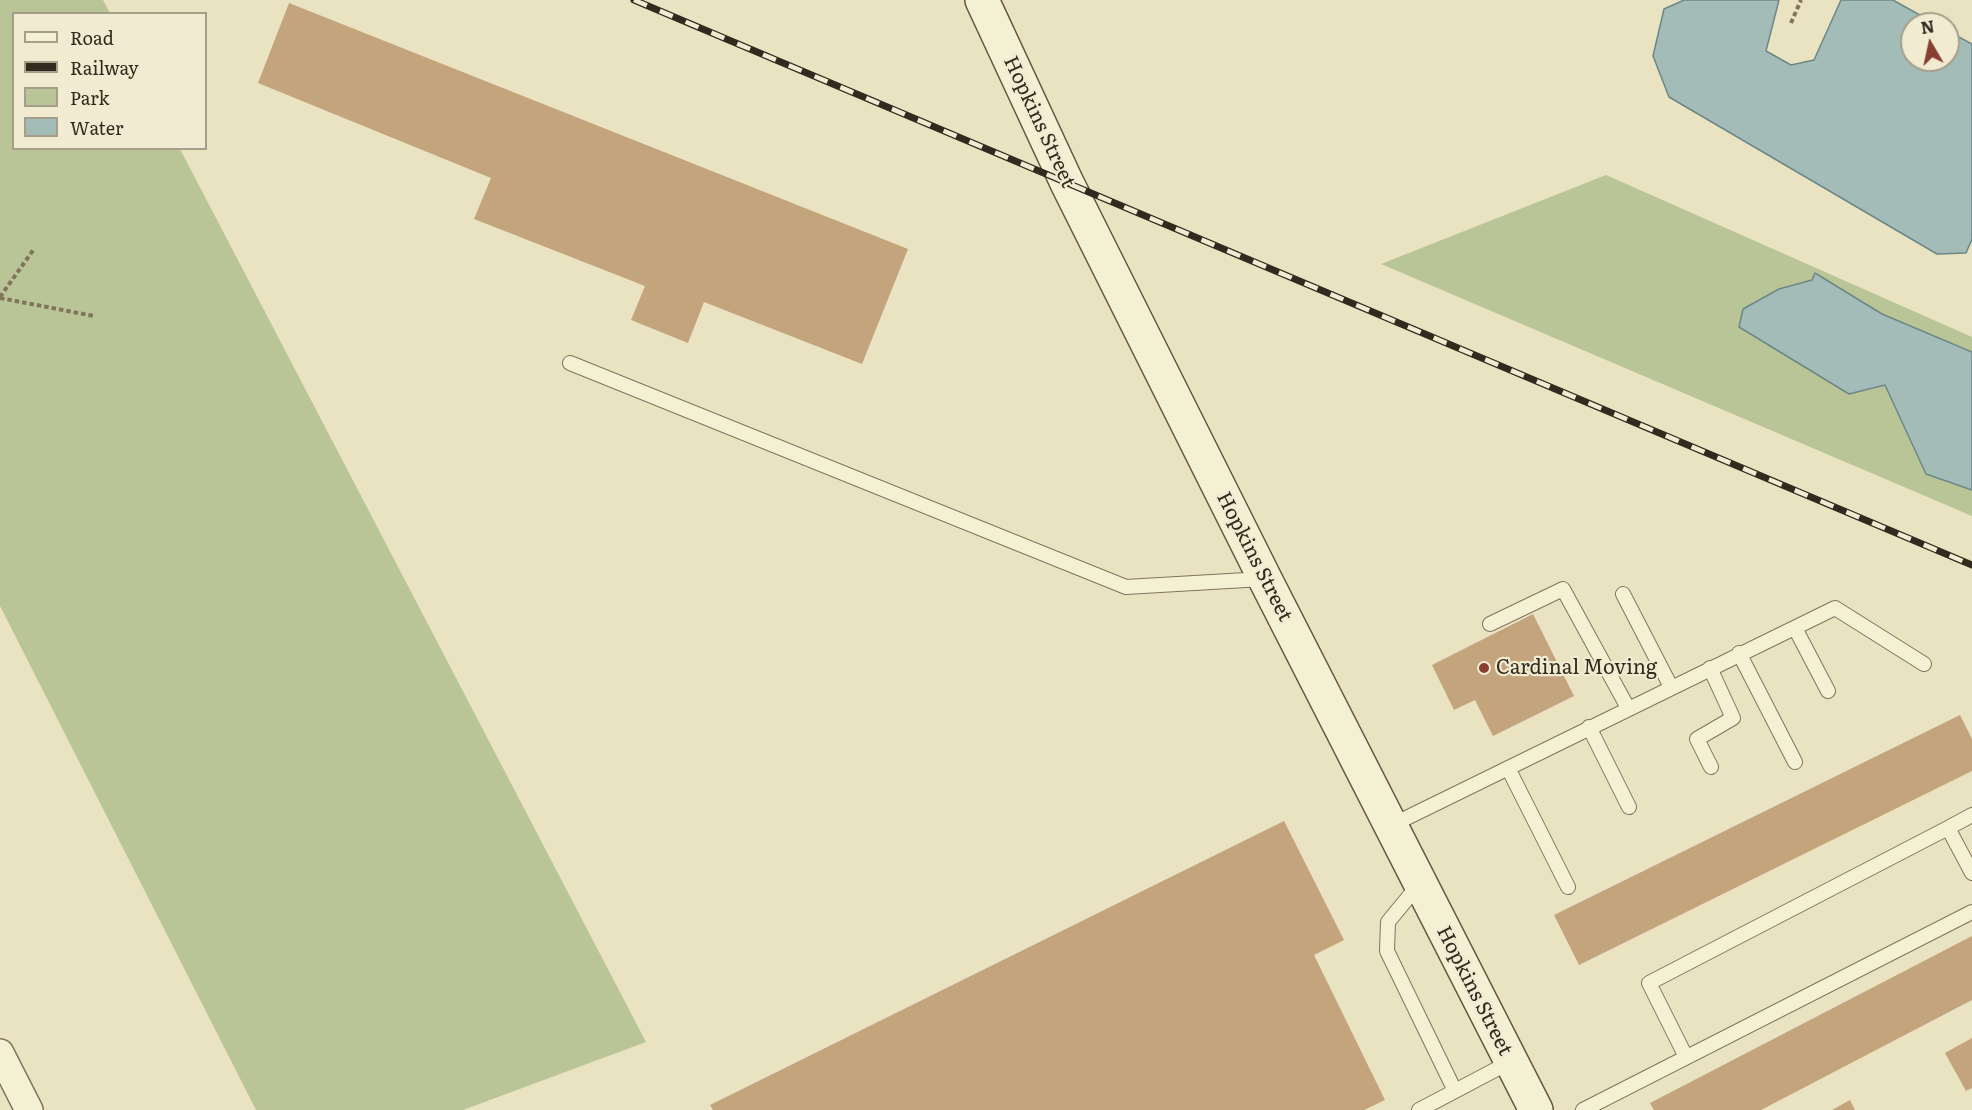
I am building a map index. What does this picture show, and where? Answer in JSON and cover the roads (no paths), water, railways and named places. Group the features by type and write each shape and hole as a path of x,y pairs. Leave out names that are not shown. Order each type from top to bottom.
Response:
{"main road":[{"name":"Hopkins Street","path":"982,0 1067,183 1265,579 1536,1110"}],"street":[{"path":"0,1053 29,1110"}],"lane":[{"path":"570,363 1126,587 1265,579"},
{"path":"1490,624 1563,590 1628,708"},
{"path":"1623,594 1671,687"},
{"path":"1390,826 1835,608 1924,664"},
{"path":"1795,628 1828,691"},
{"path":"1739,654 1795,762"},
{"path":"1710,668 1733,718 1697,739 1711,766"},
{"path":"1589,727 1629,807"},
{"path":"1508,768 1568,887"},
{"path":"1686,1057 1649,983 1972,815"},
{"path":"1948,828 1972,873"},
{"path":"1420,883 1388,921 1387,951 1455,1091"},
{"path":"1582,1110 1972,912"},
{"path":"1419,1110 1510,1062"}],"water":[{"path":"1684,0 1779,0 1766,51 1791,65 1814,60 1841,0 1893,0 1914,12 1900,12 1900,72 1960,72 1960,38 1972,44 1972,239 1966,253 1937,254 1669,97 1653,56 1664,9"},
{"path":"1815,273 1882,314 1972,352 1972,490 1926,474 1885,385 1849,394 1739,327 1743,309 1779,289 1812,280"}],"railway":[{"path":"634,0 1972,565"}],"place":[{"name":"Cardinal Moving","path":"1484,668"}]}
